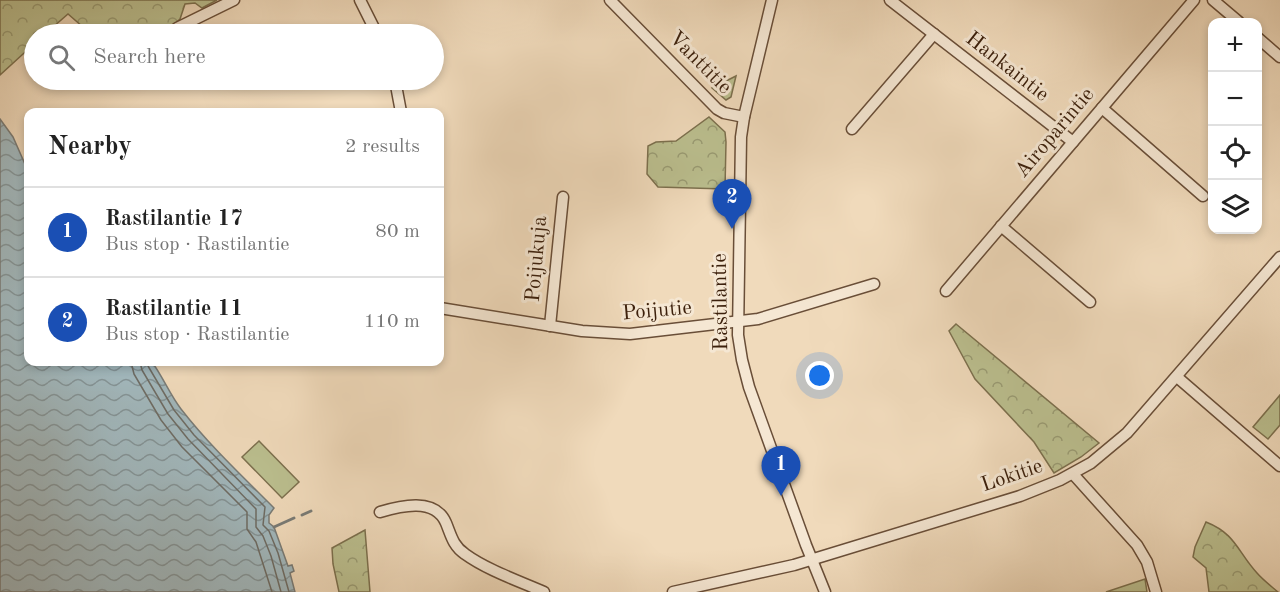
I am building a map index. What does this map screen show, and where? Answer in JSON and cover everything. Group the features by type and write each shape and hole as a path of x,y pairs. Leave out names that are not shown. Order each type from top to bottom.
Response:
{"street":[{"path":"185,24 234,0"},
{"path":"360,0 372,24"},
{"name":"Vanttitie","path":"610,0 717,109 724,113 744,117"},
{"name":"Rastilantie","path":"772,0 741,137 738,322 742,360 749,387 825,592"},
{"name":"Hankaintie","path":"890,0 1072,142"},
{"name":"Airoparintie","path":"946,291 1194,0"},
{"path":"1213,0 1234,18"},
{"path":"852,129 934,34"},
{"path":"1262,42 1280,57"},
{"path":"397,90 400,108"},
{"path":"1102,108 1203,196"},
{"name":"Poijukuja","path":"550,326 563,197"},
{"path":"1001,226 1090,302"},
{"name":"Lokitie","path":"672,592 794,565 1020,496 1073,474 1102,455 1127,433 1280,257"},
{"name":"Poijutie","path":"444,309 582,331 630,334 738,322 778,313 874,284"},
{"path":"1177,377 1280,466"},
{"path":"1073,474 1137,545 1147,562 1156,592"},
{"path":"380,512 414,505 434,510 444,518 453,542 465,555 544,592"}],"green space":[{"path":"0,0 217,0 202,8 195,3 185,4 180,19 175,24 80,24 68,14 56,24 24,24 24,53 0,75"},
{"path":"736,76 731,97 726,100 712,88"},
{"path":"709,117 725,132 725,189 658,187 647,174 648,146 656,142 676,141"},
{"path":"956,324 1099,443 1054,473 1034,442 975,379 949,331"},
{"path":"1280,395 1280,425 1268,439 1253,427"},
{"path":"259,441 299,482 282,498 242,457"},
{"path":"1206,522 1224,532 1264,581 1278,592 1209,592 1206,568 1193,557"},
{"path":"365,530 370,592 339,592 332,548"},
{"path":"1145,579 1147,592 1106,592"}],"water":[{"path":"0,119 13,137 24,162 24,366 155,366 177,404 192,422 274,508 269,515 269,523 274,527 288,566 292,565 294,571 290,573 295,592 0,592"}],"waterway":[{"path":"302,515 311,511"},
{"path":"274,527 294,518"}],"place":[{"name":"Rastilantie 11","path":"732,229"},
{"name":"Rastilantie 17","path":"781,496"}]}
